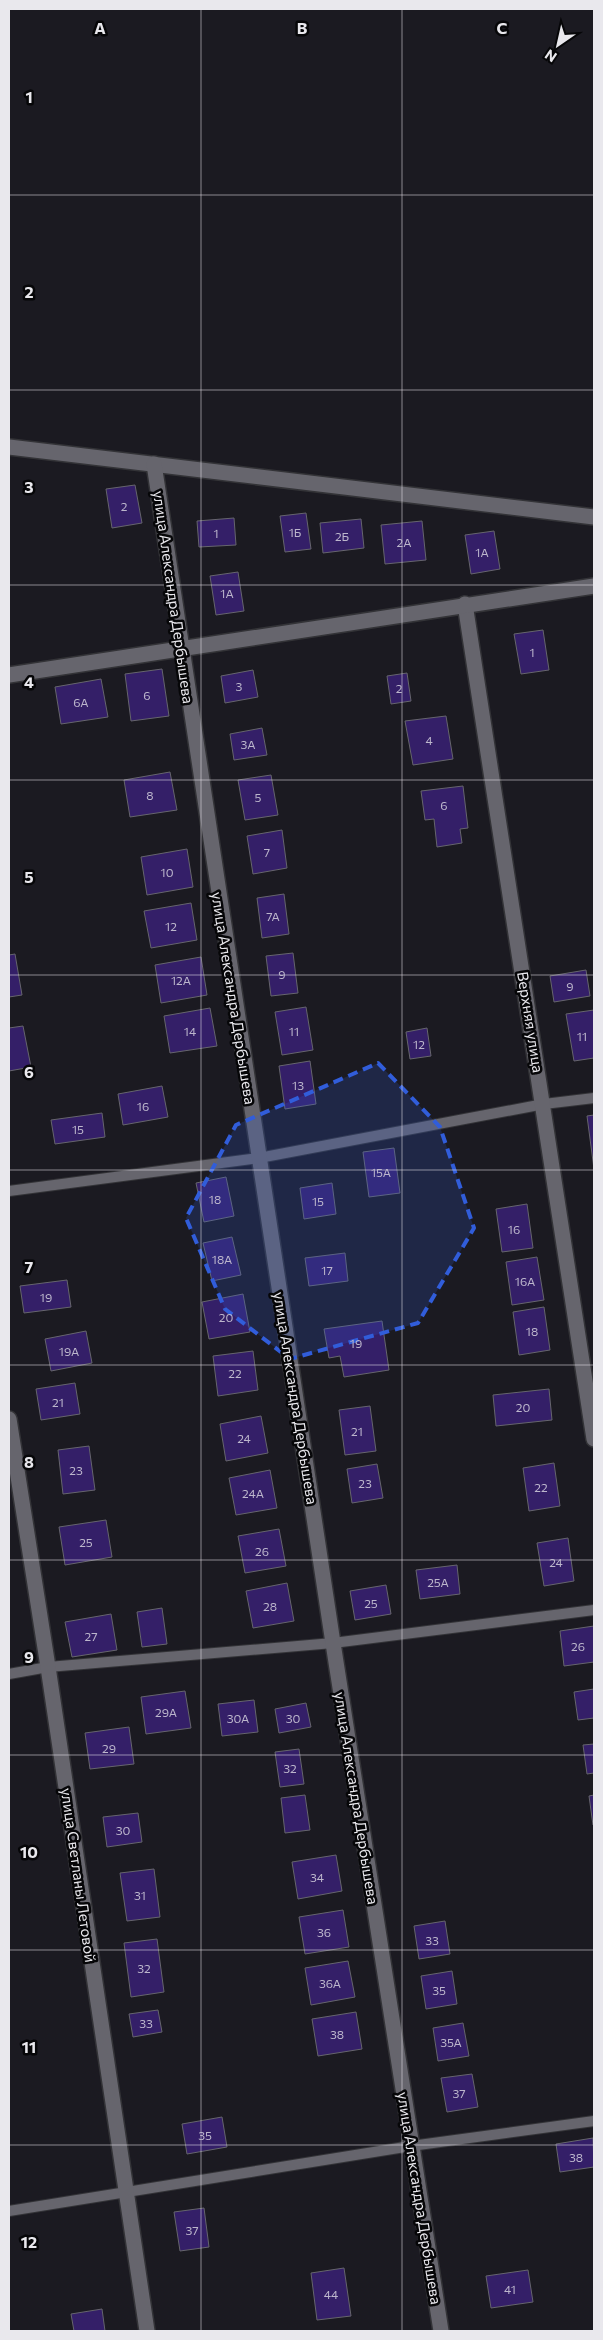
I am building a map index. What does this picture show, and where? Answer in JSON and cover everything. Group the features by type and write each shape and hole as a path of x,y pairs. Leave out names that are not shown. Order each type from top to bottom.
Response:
{"street":[{"path":"9,447 594,517"},
{"name":"улица Александра Дербышева","path":"154,464 333,1644 441,2331"},
{"path":"9,675 181,650 465,604 594,586"},
{"name":"Верхняя улица","path":"465,604 544,1104 594,1439"},
{"name":"улица Светланы Летовой","path":"9,1419 147,2331"}],"lane":[{"path":"9,1191 259,1158 544,1104 594,1098"},
{"path":"9,1674 48,1667 333,1644 594,1610"},
{"path":"9,2211 411,2146 594,2121"}],"highlighted area":[{"path":"378,1063 440,1127 474,1228 418,1323 290,1359 225,1309 186,1218 236,1125"}],"building":[{"path":"135,485 142,523 112,528 106,489"},
{"path":"306,513 311,549 285,552 280,516"},
{"path":"234,518 236,545 199,547 197,521"},
{"path":"361,519 364,548 323,553 320,523"},
{"path":"422,521 426,560 385,564 381,525"},
{"path":"494,531 500,569 471,574 465,535"},
{"path":"238,572 244,611 216,615 210,576"},
{"path":"543,630 549,670 521,674 514,634"},
{"path":"162,669 169,716 131,721 125,674"},
{"path":"253,670 258,697 225,703 221,676"},
{"path":"407,673 411,701 391,704 387,676"},
{"path":"101,679 108,717 61,724 55,687"},
{"path":"446,716 453,759 413,765 405,721"},
{"path":"262,728 267,755 234,760 230,734"},
{"path":"170,772 177,810 130,817 124,780"},
{"path":"271,775 278,815 245,820 238,780"},
{"path":"463,786 468,828 460,829 462,843 437,847 434,819 425,820 421,791"},
{"path":"282,830 287,868 253,874 247,836"},
{"path":"187,849 193,887 147,895 141,857"},
{"path":"284,894 289,934 262,938 257,898"},
{"path":"191,903 197,940 151,948 144,911"},
{"path":"293,953 298,993 271,996 266,956"},
{"path":"15,954 22,995 9,997 9,955"},
{"path":"201,957 207,995 161,1003 155,965"},
{"path":"586,970 590,996 554,1002 550,976"},
{"path":"306,1007 313,1050 282,1055 275,1012"},
{"path":"210,1008 217,1046 170,1053 164,1016"},
{"path":"594,1010 594,1058 574,1061 566,1014"},
{"path":"23,1026 31,1067 9,1071 9,1028"},
{"path":"427,1028 431,1056 410,1059 406,1032"},
{"path":"310,1061 316,1104 285,1109 279,1066"},
{"path":"162,1086 168,1117 123,1125 118,1094"},
{"path":"102,1113 105,1137 55,1144 51,1120"},
{"path":"594,1115 594,1169 587,1116"},
{"path":"394,1148 400,1193 369,1197 363,1152"},
{"path":"226,1177 234,1216 204,1222 196,1183"},
{"path":"332,1183 336,1214 304,1219 300,1188"},
{"path":"527,1204 533,1248 502,1252 496,1209"},
{"path":"232,1237 241,1275 212,1281 203,1243"},
{"path":"345,1253 348,1281 309,1286 305,1258"},
{"path":"537,1257 544,1300 512,1305 506,1262"},
{"path":"67,1280 71,1307 24,1313 20,1286"},
{"path":"243,1294 250,1332 209,1339 202,1302"},
{"path":"544,1307 550,1350 519,1355 513,1312"},
{"path":"382,1321 389,1370 344,1377 340,1356 329,1358 324,1329"},
{"path":"86,1331 92,1363 51,1371 45,1339"},
{"path":"253,1351 258,1390 218,1396 213,1356"},
{"path":"75,1383 80,1414 41,1420 36,1389"},
{"path":"549,1389 552,1420 496,1426 493,1395"},
{"path":"370,1406 376,1451 345,1455 339,1410"},
{"path":"261,1416 268,1453 226,1461 220,1424"},
{"path":"89,1446 95,1490 63,1494 58,1450"},
{"path":"554,1463 560,1506 529,1511 523,1468"},
{"path":"377,1464 383,1498 352,1503 347,1469"},
{"path":"270,1470 277,1508 236,1515 229,1478"},
{"path":"106,1520 112,1557 65,1565 59,1527"},
{"path":"279,1529 286,1566 245,1573 238,1536"},
{"path":"568,1538 574,1581 544,1586 537,1543"},
{"path":"457,1565 460,1594 420,1599 416,1570"},
{"path":"287,1583 294,1621 253,1628 246,1591"},
{"path":"386,1585 391,1614 355,1620 350,1591"},
{"path":"162,1608 167,1644 142,1647 137,1612"},
{"path":"111,1614 117,1650 72,1657 65,1622"},
{"path":"594,1626 594,1662 564,1666 560,1631"},
{"path":"594,1689 594,1718 578,1720 574,1692"},
{"path":"185,1691 191,1728 146,1734 141,1697"},
{"path":"254,1700 258,1732 222,1736 218,1704"},
{"path":"306,1703 311,1727 279,1733 275,1709"},
{"path":"129,1727 134,1764 90,1769 85,1733"},
{"path":"594,1744 594,1773 587,1774 583,1745"},
{"path":"299,1749 304,1784 280,1787 275,1752"},
{"path":"305,1795 310,1830 285,1833 281,1798"},
{"path":"594,1795 594,1825 593,1825 589,1796"},
{"path":"138,1813 142,1842 107,1847 103,1817"},
{"path":"336,1855 342,1891 298,1899 292,1862"},
{"path":"154,1869 160,1917 127,1921 120,1873"},
{"path":"343,1910 349,1947 305,1954 299,1917"},
{"path":"445,1921 450,1954 419,1959 414,1926"},
{"path":"157,1939 164,1992 131,1997 124,1943"},
{"path":"348,1961 355,1997 311,2005 305,1968"},
{"path":"452,1971 457,2004 426,2009 421,1976"},
{"path":"158,2010 162,2032 133,2037 129,2014"},
{"path":"356,2012 362,2049 318,2056 312,2019"},
{"path":"463,2023 469,2056 438,2061 433,2028"},
{"path":"472,2074 478,2107 447,2112 441,2078"},
{"path":"222,2117 227,2147 187,2154 182,2124"},
{"path":"593,2138 594,2167 560,2172 556,2144"},
{"path":"204,2208 209,2247 180,2251 174,2212"},
{"path":"344,2268 351,2316 317,2320 311,2273"},
{"path":"528,2270 533,2302 491,2308 486,2276"},
{"path":"102,2309 105,2331 74,2331 71,2314"}]}
